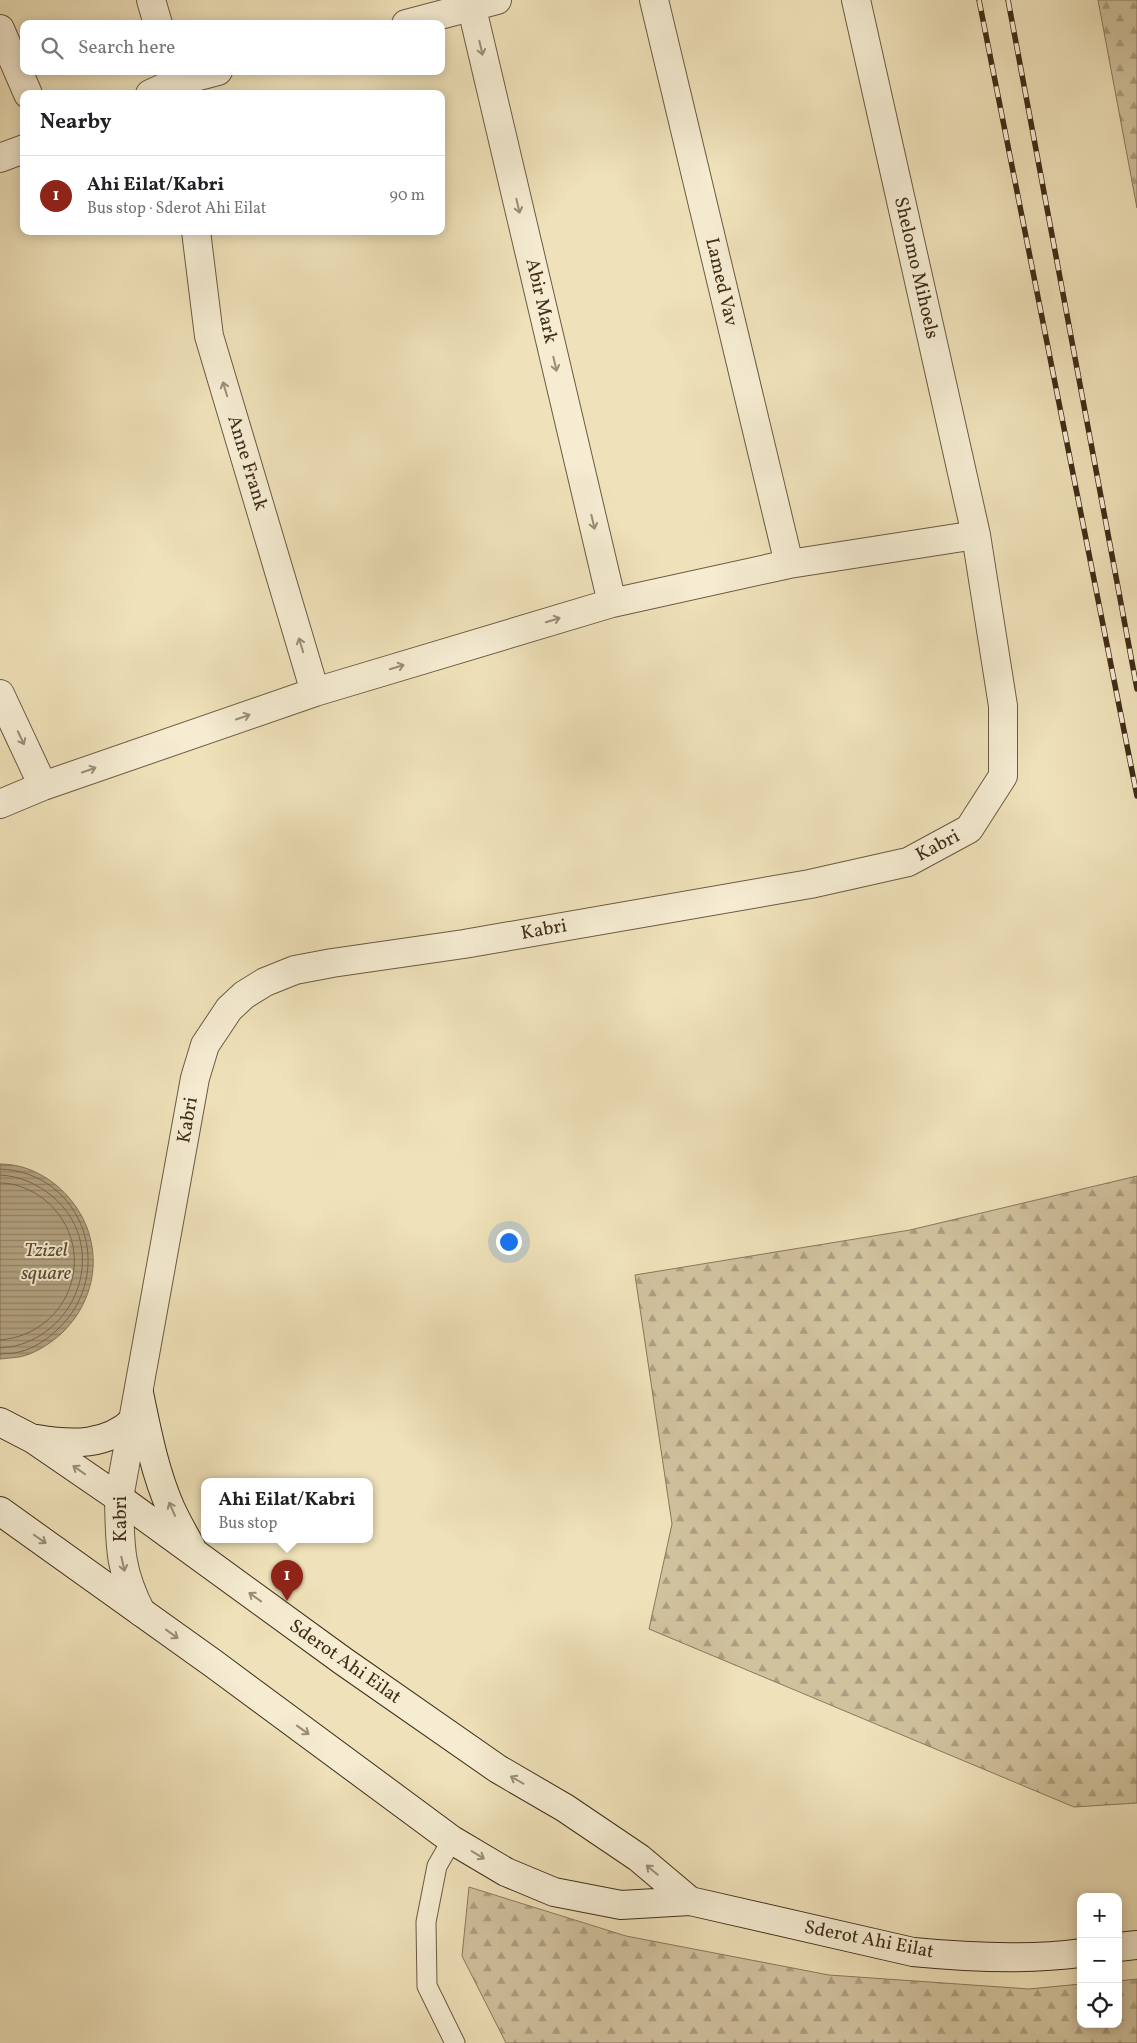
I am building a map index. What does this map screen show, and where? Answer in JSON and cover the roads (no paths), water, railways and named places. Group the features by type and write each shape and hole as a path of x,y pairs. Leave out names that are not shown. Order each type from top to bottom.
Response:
{"street":[{"path":"151,0 157,20"},
{"path":"419,20 471,4 497,0"},
{"name":"Lamed Vav","path":"654,0 788,564"},
{"name":"Shelomo Mihoels","path":"856,0 976,535"},
{"name":"Abir Mark","path":"471,4 612,603"},
{"path":"0,29 26,90"},
{"path":"159,90 176,82 203,75"},
{"path":"0,158 20,150"},
{"name":"Anne Frank","path":"196,235 209,336 315,692"},
{"path":"0,804 43,786 315,692 612,603 788,564 976,535"},
{"name":"Kabri","path":"141,1612 126,1578 121,1558 119,1498 195,1078 205,1045 229,1009 244,994 295,970 464,944 810,884 908,862 969,829 1003,776 1003,706 976,535"},
{"path":"0,694 43,786"},
{"path":"139,1393 160,1479 171,1509 194,1553"},
{"path":"33,1438 59,1443 85,1443 117,1433 134,1420"},
{"name":"Sderot Ahi Eilat","path":"0,1422 33,1438 119,1498 343,1661 490,1764 565,1808 639,1858 690,1901"},
{"name":"Sderot Ahi Eilat","path":"0,1511 452,1840 506,1872 554,1892 621,1905 690,1901 913,1952 976,1956 1058,1956 1077,1954"},
{"path":"1122,1947 1137,1945"}],"lane":[{"path":"452,1840 437,1866 426,1922 427,1986 455,2043"}],"water":[{"name":"Tzizel square","path":"0,1164 15,1165 43,1176 56,1185 72,1201 83,1219 90,1238 93,1258 92,1278 86,1297 76,1316 62,1333 37,1351 19,1357 0,1359"}],"railway":[{"path":"979,0 1137,796"},
{"path":"1008,0 1137,689"}],"place":[{"name":"Ahi Eilat/Kabri","path":"287,1601"}]}
